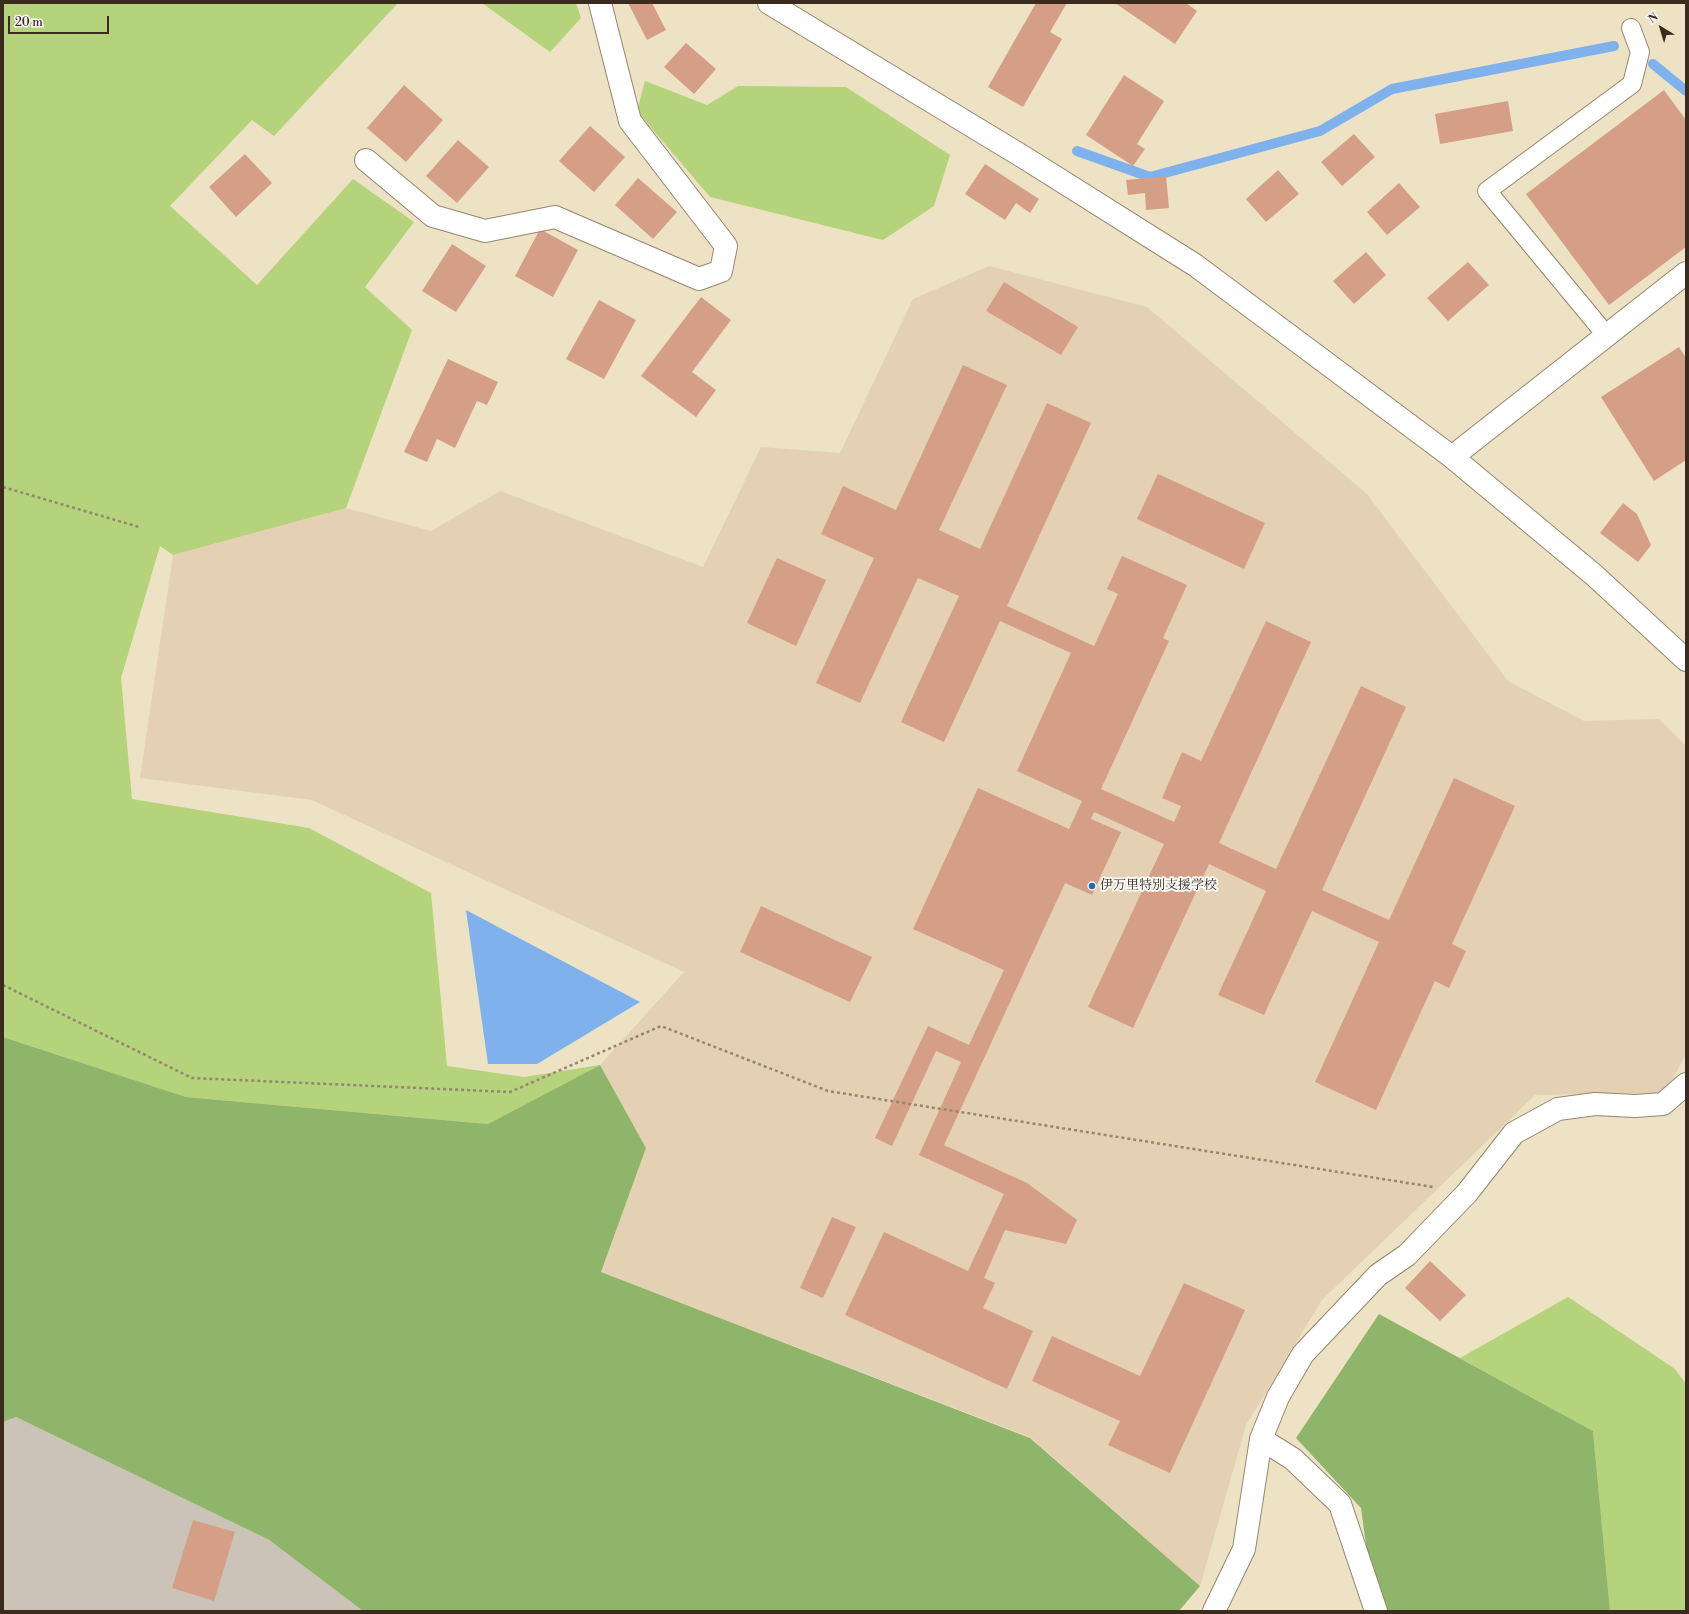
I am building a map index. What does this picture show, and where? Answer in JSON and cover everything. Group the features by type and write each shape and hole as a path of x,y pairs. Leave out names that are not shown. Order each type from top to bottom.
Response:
{"street":[{"path":"366,160 433,216 485,231 555,217 700,279 721,271 726,246 630,121 600,3"},
{"path":"769,3 1025,158 1195,265 1452,458 1594,574 1686,660"},
{"path":"1452,458 1686,273"},
{"path":"1214,1611 1244,1549 1261,1439 1278,1397 1303,1354 1378,1275 1408,1255 1467,1193 1514,1134 1558,1109 1595,1104 1635,1106 1663,1104 1686,1084"},
{"path":"1261,1439 1293,1459 1340,1504 1376,1611"}],"lane":[{"path":"1607,336 1487,191 1632,84 1640,52 1631,28"}],"path":[{"path":"3,487 139,527"},
{"path":"3,985 192,1078 510,1092 661,1026 828,1091 1467,1193"}],"shaded area":[{"name":"伊万里特別支援学校","path":"989,266 1147,307 1367,494 1508,681 1584,721 1659,719 1686,746 1686,1054 1665,1093 1535,1095 1322,1300 1246,1425 1200,1586 1030,1437 601,1272 646,1148 600,1065 684,972 312,800 140,778 173,555 346,508 431,531 500,491 703,567 761,447 840,453 913,299"},
{"path":"16,1417 269,1540 363,1611 3,1611 3,1422"}],"green space":[{"path":"3,3 398,3 274,136 252,120 170,206 257,285 353,179 414,222 365,287 412,330 346,508 173,555 160,546 121,678 132,799 309,828 431,893 447,1066 524,1077 600,1065 488,1124 186,1097 3,1037"},
{"path":"482,3 576,3 581,18 550,52"},
{"path":"645,81 707,105 738,86 846,87 950,155 934,206 883,240 710,197 637,111"},
{"path":"3,1037 186,1097 488,1124 600,1065 646,1148 601,1272 1030,1438 1200,1586 1179,1611 363,1611 269,1540 16,1417 3,1422"},
{"path":"1568,1297 1675,1369 1686,1384 1686,1611 1610,1611 1593,1431 1460,1358"},
{"path":"1379,1314 1593,1431 1610,1611 1375,1611 1361,1508 1296,1438"}],"water":[{"path":"466,910 640,1002 537,1064 488,1064"}],"building":[{"path":"628,3 652,3 666,30 647,40"},
{"path":"1036,3 1067,3 1050,32 1062,39 1023,107 988,87"},
{"path":"1115,3 1186,3 1197,11 1175,44"},
{"path":"686,43 716,69 694,94 664,67"},
{"path":"1124,75 1164,101 1137,144 1145,149 1133,166 1086,135"},
{"path":"404,85 443,120 406,162 367,128"},
{"path":"1664,90 1686,120 1686,247 1609,305 1526,194"},
{"path":"1508,101 1513,131 1440,144 1435,114"},
{"path":"590,126 625,157 594,192 559,161"},
{"path":"1354,134 1375,157 1342,186 1321,162"},
{"path":"458,140 489,167 457,203 426,176"},
{"path":"245,154 272,183 236,217 209,187"},
{"path":"985,164 1039,199 1030,213 1016,203 1005,220 965,194"},
{"path":"1278,170 1299,194 1266,222 1246,199"},
{"path":"1166,176 1169,208 1146,210 1145,193 1128,195 1126,180"},
{"path":"638,178 677,212 653,239 615,205"},
{"path":"1399,183 1420,207 1387,235 1367,212"},
{"path":"540,229 578,250 553,297 515,276"},
{"path":"452,244 486,266 456,312 422,291"},
{"path":"1366,252 1386,275 1354,304 1333,281"},
{"path":"1468,262 1489,285 1448,321 1427,298"},
{"path":"1004,282 1078,327 1061,355 986,311"},
{"path":"701,297 731,320 692,372 716,390 696,417 641,376"},
{"path":"599,300 636,320 604,379 566,359"},
{"path":"1679,347 1686,358 1686,460 1654,481 1601,397"},
{"path":"448,359 498,382 487,405 477,401 455,448 437,439 427,462 404,452"},
{"path":"963,365 1007,385 939,530 980,549 1047,403 1091,423 1007,606 1094,646 1118,594 1107,589 1122,556 1187,585 1163,638 1169,641 1101,789 1174,822 1181,806 1162,798 1182,752 1201,761 1266,621 1311,642 1219,843 1276,869 1361,686 1406,707 1322,890 1389,920 1454,778 1515,806 1452,944 1466,951 1449,988 1435,981 1376,1110 1315,1082 1379,942 1312,911 1264,1015 1218,995 1266,891 1209,864 1133,1028 1088,1007 1164,844 1094,812 1091,819 1121,832 1092,895 1065,883 944,1145 1027,1183 1077,1220 1066,1244 1005,1230 984,1278 995,1283 983,1308 1033,1331 1007,1389 845,1315 884,1232 968,1271 1004,1194 919,1155 961,1062 936,1051 892,1146 875,1138 928,1026 969,1045 1004,970 913,929 978,788 1069,829 1082,801 1017,771 1071,653 1000,621 944,742 901,722 959,596 918,578 860,703 816,683 874,558 821,534 843,486 896,510"},
{"path":"1158,474 1265,523 1244,569 1137,519"},
{"path":"1623,503 1637,514 1651,545 1638,562 1600,533"},
{"path":"777,558 826,580 796,646 747,623"},
{"path":"761,906 872,957 850,1002 740,952"},
{"path":"832,1217 856,1227 823,1298 800,1288"},
{"path":"1430,1261 1466,1295 1440,1321 1405,1288"},
{"path":"1184,1283 1245,1310 1170,1473 1108,1445 1120,1421 1032,1381 1052,1336 1140,1376"},
{"path":"193,1520 235,1532 214,1601 172,1588"}],"waterway":[{"path":"1077,151 1150,177 1320,131 1392,89 1614,46"},
{"path":"1653,64 1686,91"}],"place":[{"name":"伊万里特別支援学校","path":"1092,886"}]}
